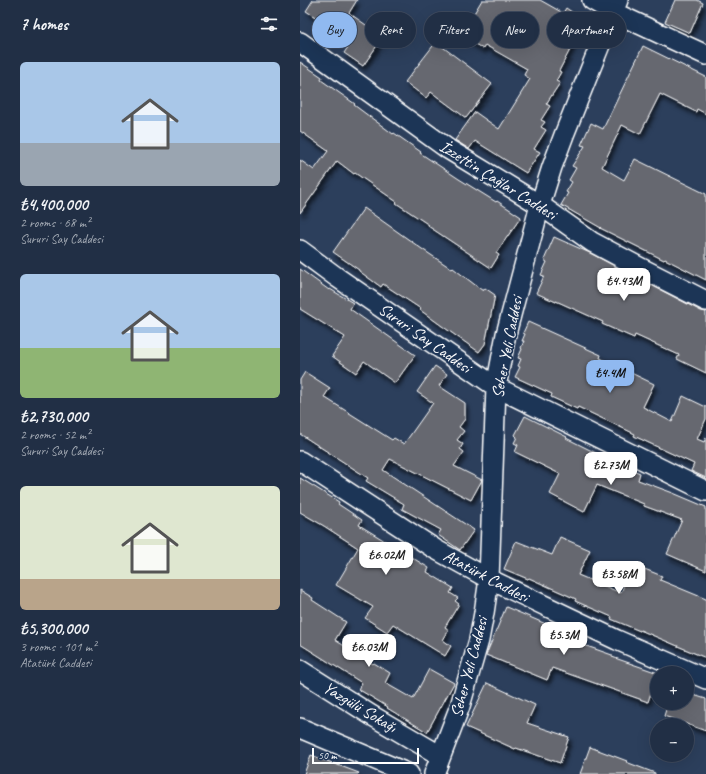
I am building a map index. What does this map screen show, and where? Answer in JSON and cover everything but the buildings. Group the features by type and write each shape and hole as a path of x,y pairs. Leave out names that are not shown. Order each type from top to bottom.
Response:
{"street":[{"path":"592,0 616,6 706,55"},
{"name":"Seher Yeli Caddesi","path":"434,774 460,706 477,646 484,613 489,579 496,387 506,334 540,205 564,135 616,6"},
{"name":"İzzettin Çağlar Caddesi","path":"300,42 448,149 540,205 592,242 706,301"},
{"name":"Sururi Say Caddesi","path":"300,250 345,283 496,387 706,491"},
{"name":"Atatürk Caddesi","path":"300,461 435,549 489,579 617,640 706,679"},
{"name":"Yazgülü Sokağı","path":"300,670 371,715 441,756"},
{"path":"300,728 369,766 409,774"}]}
